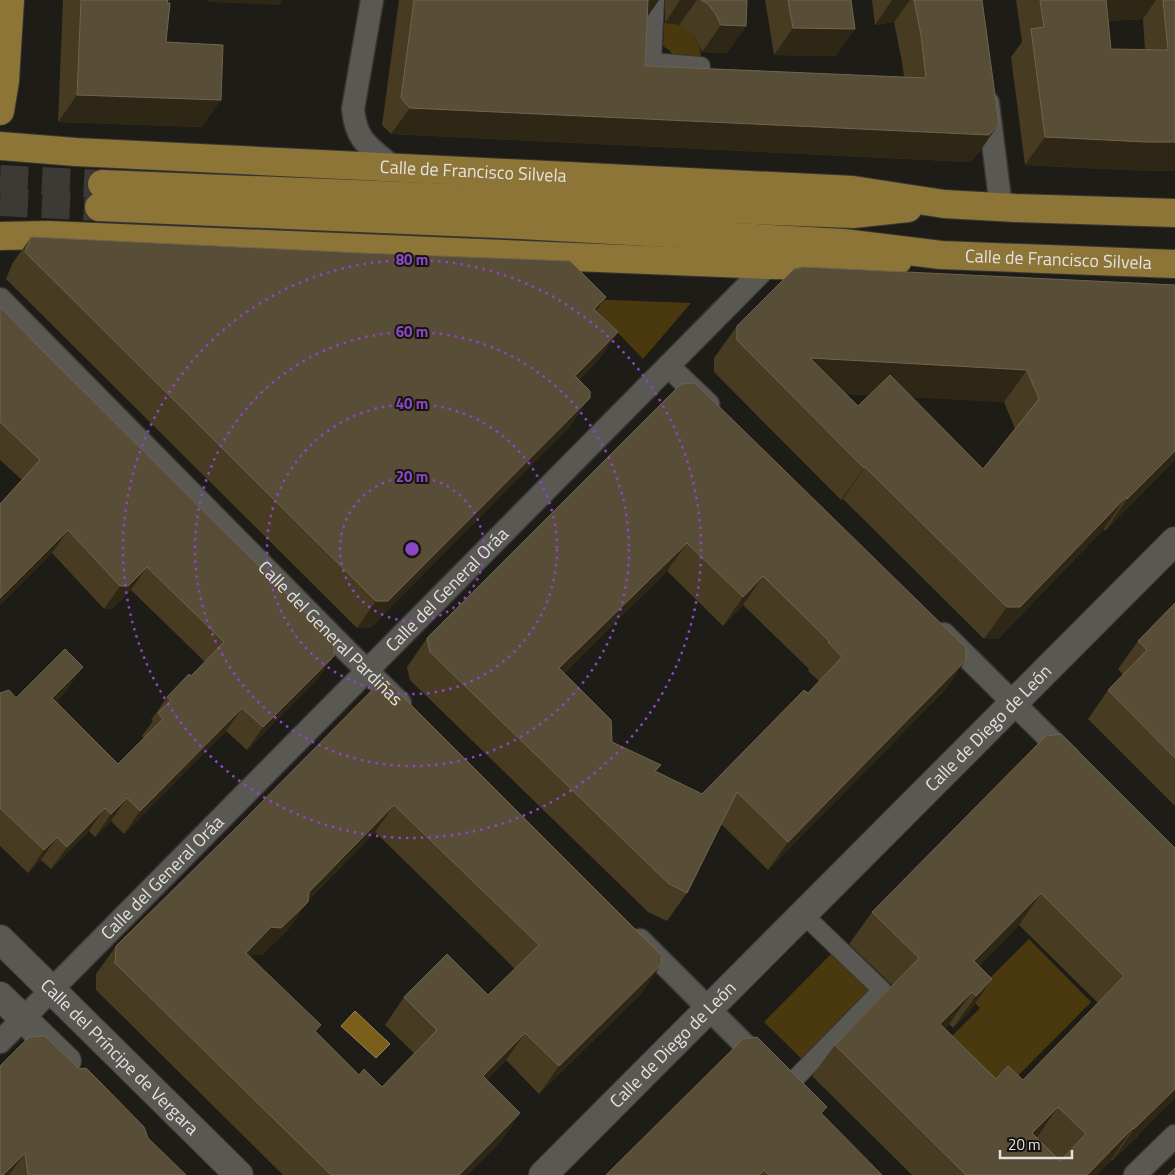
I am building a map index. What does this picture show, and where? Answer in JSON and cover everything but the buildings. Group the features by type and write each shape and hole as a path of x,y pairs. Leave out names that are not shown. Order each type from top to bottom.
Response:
{"main road":[{"path":"0,112 5,81 10,0"},
{"name":"Calle de Francisco Silvela","path":"0,146 76,152 854,190 944,204 1175,214"},
{"name":"Calle de Francisco Silvela","path":"944,204 853,214 101,195 520,225 833,242 941,255 1175,264"},
{"name":"Calle de Francisco Silvela","path":"0,236 48,235 768,265 848,266 941,255"}],"street":[{"path":"372,0 353,109 354,124 360,138 393,167"},
{"path":"656,0 652,62 701,66"},
{"path":"986,79 1001,207"},
{"name":"Calle del General Oráa","path":"0,1042 768,265"},
{"name":"Calle del General Pardiñas","path":"0,299 413,716"},
{"path":"668,366 721,417"},
{"name":"Calle de Diego de León","path":"542,1175 1175,541"},
{"path":"930,620 1084,773"},
{"path":"625,925 794,1093 882,990 803,914"},
{"name":"Calle del Príncipe de Vergara","path":"0,939 239,1175"},
{"path":"0,996 87,1081"},
{"path":"1135,1175 1175,1136"}],"shaded area":[{"path":"664,23 679,25 691,33 699,45 701,61 674,59 670,51 663,46"},
{"path":"586,299 691,303 643,359"},
{"path":"1029,939 1091,1002 999,1095 931,1057 980,1008 970,998"},
{"path":"840,945 887,991 811,1068 764,1022"},
{"path":"355,1011 390,1044 376,1058 341,1026"}],"tunnel":[{"path":"0,179 102,184"},
{"path":"0,202 99,207"}]}
